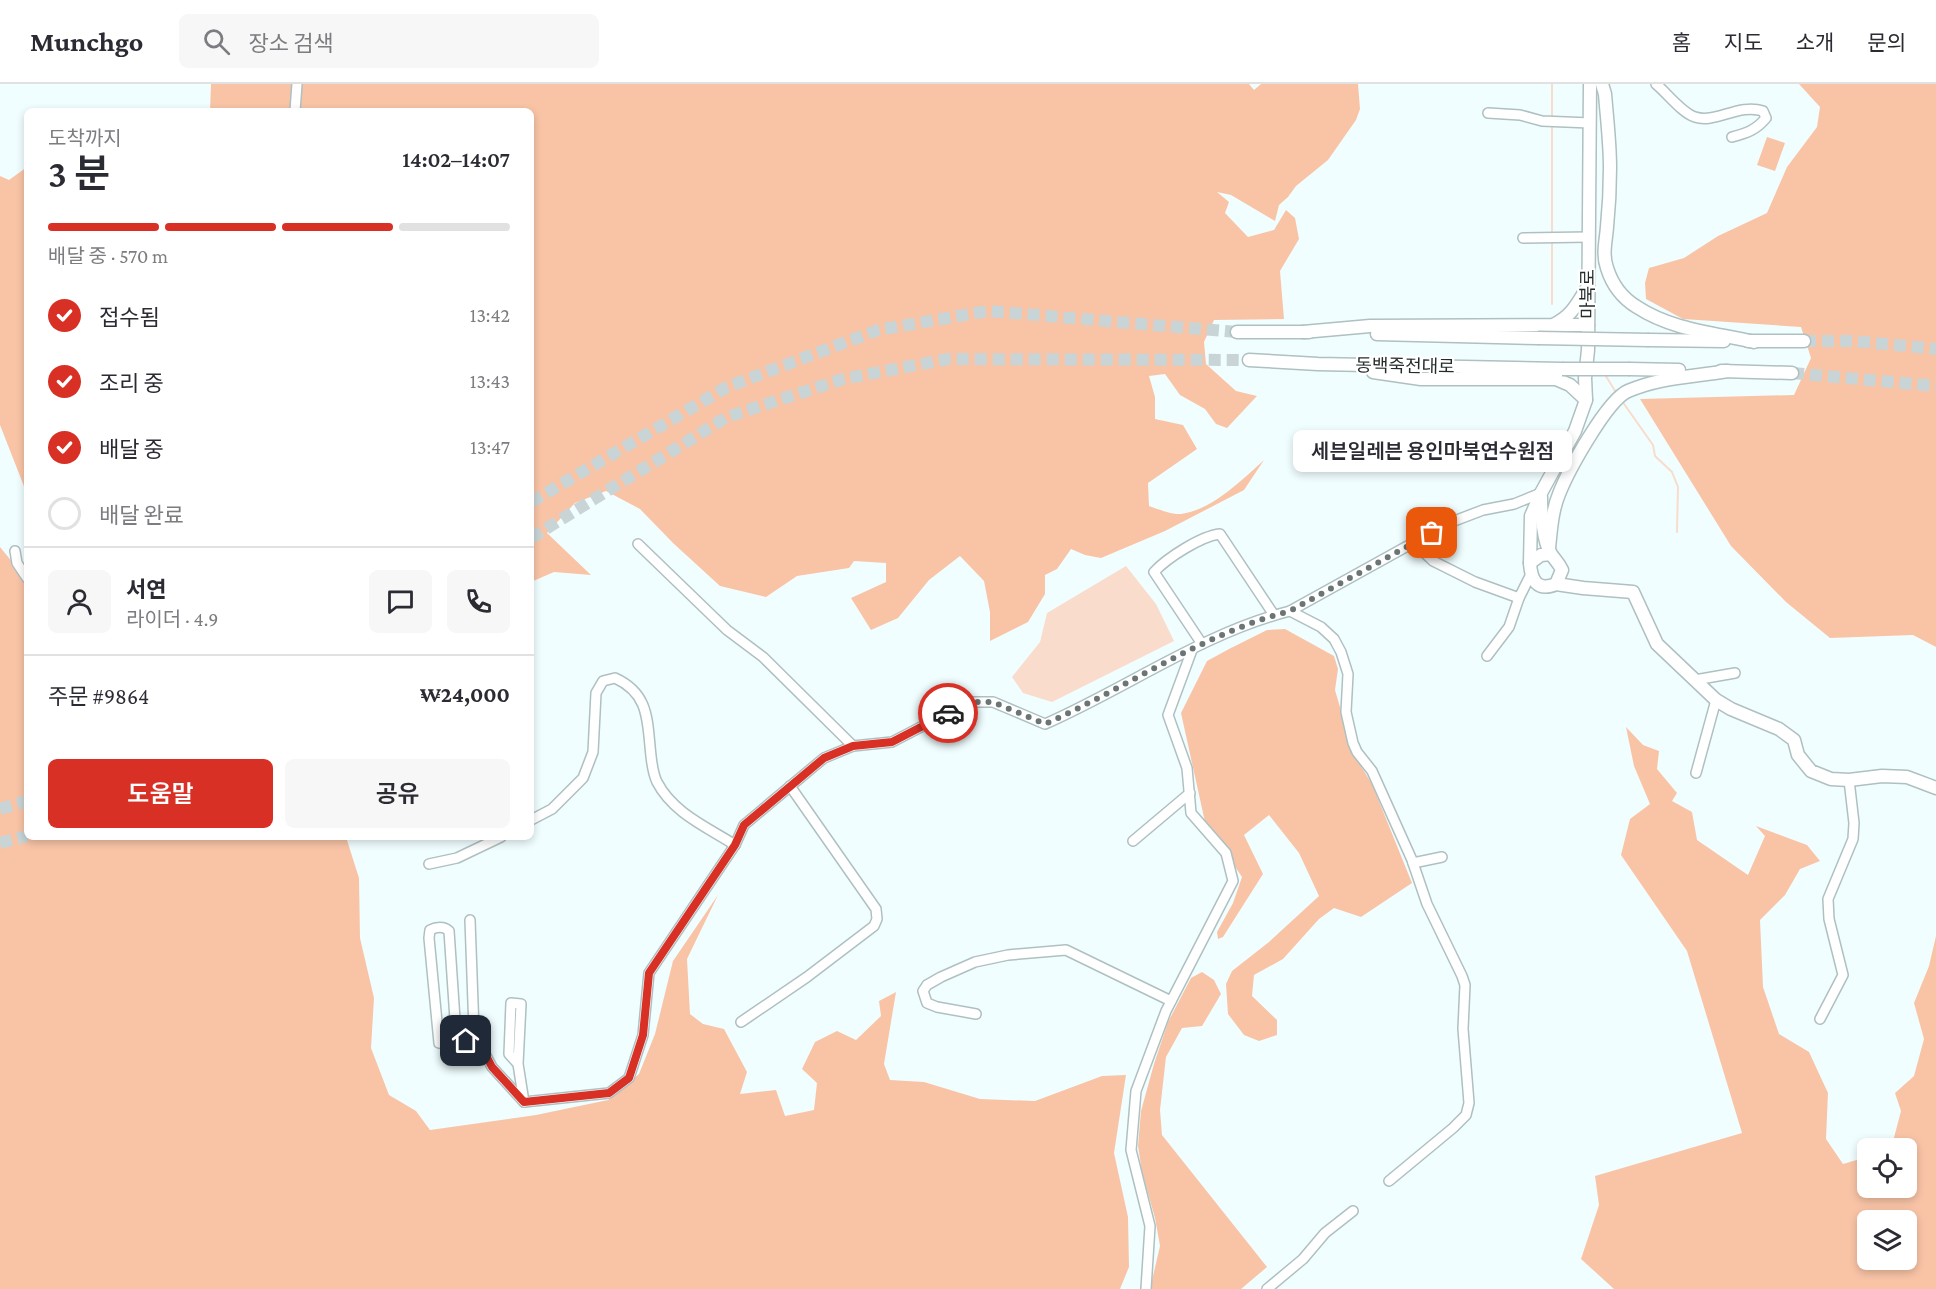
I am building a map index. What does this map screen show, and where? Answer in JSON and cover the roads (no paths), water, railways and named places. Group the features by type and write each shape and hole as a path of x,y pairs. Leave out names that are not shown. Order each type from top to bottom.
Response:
{"main road":[{"name":"마북로","path":"1530,569 1531,516 1575,431 1586,400 1590,84"},
{"path":"1602,84 1605,94 1610,166 1604,250 1606,266 1614,284 1624,297 1637,307 1696,331 1754,342 1804,341"},
{"path":"1553,325 1565,320 1573,312 1588,287"},
{"path":"1303,332 1370,326 1588,325"},
{"name":"동백죽전대로","path":"1237,332 1754,342"},
{"name":"동백죽전대로","path":"1249,360 1559,374"},
{"path":"1559,374 1630,369 1792,373"},
{"path":"1550,551 1551,519 1559,494 1610,406 1626,392 1668,378 1727,372"},
{"path":"1559,374 1585,378"},
{"path":"1559,374 1586,400"},
{"path":"1541,493 1542,520 1550,551 1562,570 1556,584"},
{"path":"1550,551 1540,555 1530,569 1534,582 1540,587 1556,584 1633,592 1657,644 1716,700 1731,709 1779,729 1794,740 1798,755 1811,771 1831,779 1907,777 1936,788"}],"street":[{"path":"295,108 297,84"},
{"path":"1656,84 1685,112 1696,118 1709,118 1752,108 1763,111 1766,118 1761,124 1750,133 1732,137"},
{"path":"1488,113 1520,115 1547,121 1590,123"},
{"path":"1523,238 1589,237"},
{"path":"524,1102 609,1093 629,1078 643,1035 649,973 735,845 744,825 824,758 853,746 892,742 969,702 993,702 1045,724 1075,711 1202,644 1274,615 1290,611 1449,523 1483,510 1514,504 1541,493"},
{"path":"1202,644 1154,572 1161,565 1209,535 1220,534 1274,615"},
{"path":"1414,543 1433,561 1475,582 1519,598"},
{"path":"638,544 727,630 763,657 853,746"},
{"path":"15,551 17,563 24,574"},
{"path":"1487,656 1509,627 1530,569"},
{"path":"1290,611 1321,627 1334,639 1341,652 1348,674 1346,712 1353,743 1372,771 1413,863 1427,904 1465,985 1463,1029 1469,1103 1466,1115 1389,1181"},
{"path":"1146,1289 1150,1226 1131,1150 1136,1091 1171,1001 1233,881 1226,853 1191,813 1188,768 1168,715 1192,650"},
{"path":"1695,680 1735,673"},
{"path":"534,818 552,809 583,777 593,752 596,693 603,681 615,678 629,685 642,700 647,719 652,769 657,782 674,807 735,845"},
{"path":"1696,773 1716,700"},
{"path":"1820,1019 1843,975 1829,919 1828,899 1853,838 1854,823 1849,780"},
{"path":"741,1022 807,977 874,926 877,919 876,909 790,786"},
{"path":"1132,841 1190,794"},
{"path":"429,864 457,858 495,840"},
{"path":"1413,863 1442,857"},
{"path":"470,920 474,1031 466,1041 453,1045 439,1043 429,938 430,930 446,928 449,931 456,1034 466,1041 483,1050 492,1067 524,1102"},
{"path":"976,1014 927,1003 923,991 927,985 941,976 975,962 1008,955 1066,950 1171,1001"},
{"path":"518,1064 508,1054 511,1003 521,1004 518,1064 524,1102"},
{"path":"1267,1289 1303,1259 1325,1233 1353,1211"}],"waterway":[{"path":"1552,84 1552,118"},
{"path":"1552,124 1552,235"},
{"path":"1552,241 1552,304"},
{"path":"1604,373 1617,394"},
{"path":"1622,401 1653,445 1655,456 1672,472 1678,487 1677,532"}],"tunnel":[{"path":"534,500 727,387 878,330 988,311 1237,332"},
{"path":"1804,341 1854,341 1936,349"},
{"path":"534,536 727,417 843,379 948,359 1249,360"},
{"path":"1792,373 1936,386"},
{"path":"0,809 24,802"},
{"path":"0,843 24,837"}],"place":[{"name":"세븐일레븐 용인마북연수원점","path":"1432,533"}]}
